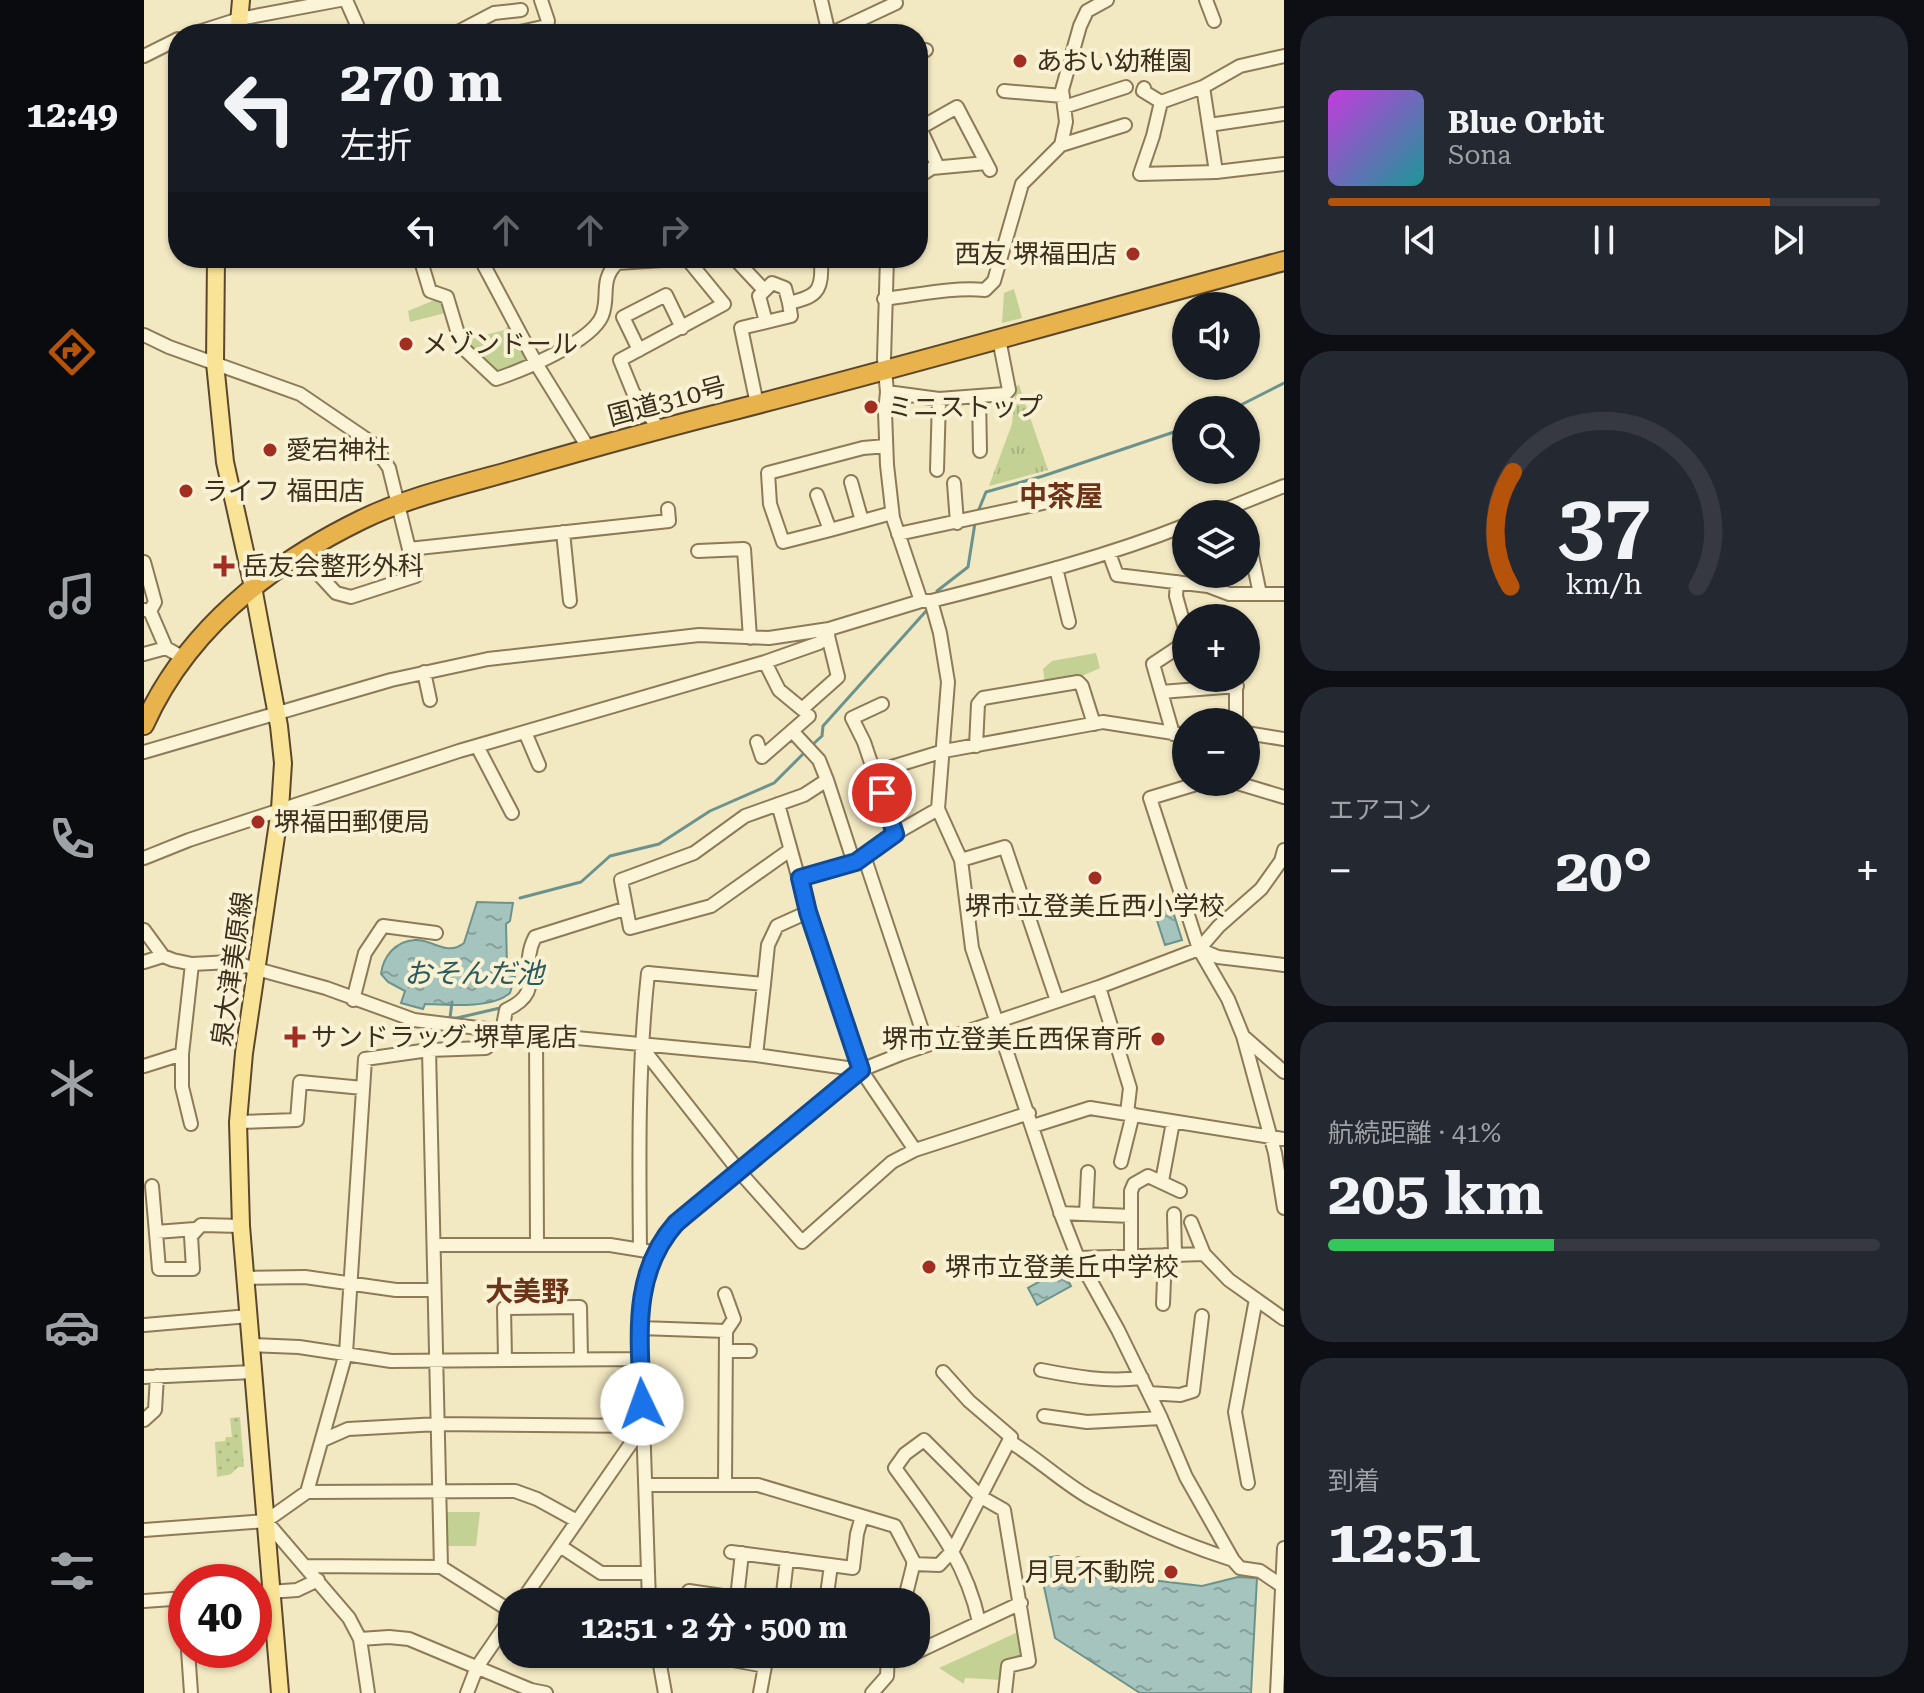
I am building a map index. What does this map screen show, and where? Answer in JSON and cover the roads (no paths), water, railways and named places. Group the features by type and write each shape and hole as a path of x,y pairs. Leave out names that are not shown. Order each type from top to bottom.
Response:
{"highway":[{"name":"国道310号","path":"144,725 174,653 253,587 300,554 361,520 398,504 659,429 1284,261"}],"main road":[{"path":"238,24 241,0"},
{"name":"泉大津美原線","path":"216,268 215,363 225,462 253,587 283,763 280,809 244,1053 238,1122 241,1226 270,1564"},
{"name":"泉大津美原線","path":"272,1592 280,1693"}],"street":[{"path":"246,24 340,0"},
{"path":"346,0 357,24"},
{"path":"541,0 547,24"},
{"path":"821,0 828,24"},
{"path":"848,24 896,3 895,0"},
{"path":"1061,145 1066,122 1063,102 1065,77 1087,11 1107,0"},
{"path":"1206,0 1214,21"},
{"path":"468,24 493,6 521,10"},
{"path":"144,56 168,44"},
{"path":"1161,102 1203,87 1240,66 1284,56"},
{"path":"1004,91 1063,102 1126,87"},
{"path":"1203,87 1216,172"},
{"path":"1144,88 1143,91 1161,102"},
{"path":"1161,102 1140,174 1216,172 1284,164"},
{"path":"928,123 957,107 988,167 938,167 928,171"},
{"path":"1209,125 1284,114"},
{"path":"884,299 954,288 985,290 994,281 1022,184 1061,145 1125,125"},
{"path":"928,145 938,167"},
{"path":"423,268 430,291 447,297 462,347 496,379 537,365 596,326 603,311 609,272 613,268"},
{"path":"485,268 537,365 589,449"},
{"path":"659,429 633,392 620,360 724,304 697,268"},
{"path":"743,268 764,290"},
{"path":"789,303 809,298 819,288 821,268"},
{"path":"886,268 884,370 892,513 940,633 948,682 938,809 961,860 972,948 1060,1213 1078,1258 1142,1378 1186,1477 1233,1560 1240,1568 1260,1571 1282,1586"},
{"path":"757,404 741,328 766,322 791,316 785,288 772,283 759,296 766,322"},
{"path":"639,350 623,317 666,295 682,328"},
{"path":"144,335 300,394 372,443 389,468 416,576 351,597 336,593 300,554"},
{"path":"887,392 939,399 1005,394 1009,390 999,339"},
{"path":"979,396 980,451"},
{"path":"937,470 939,399"},
{"path":"886,446 863,448 768,473 770,504 783,542 892,513"},
{"path":"851,482 862,521"},
{"path":"954,483 957,523"},
{"path":"1258,500 1284,486"},
{"path":"817,495 830,530"},
{"path":"898,534 1043,503"},
{"path":"409,549 669,521 668,509"},
{"path":"144,752 424,672 488,659 699,635 769,638 828,633 926,601 1109,553 1172,530"},
{"path":"563,532 570,601"},
{"path":"698,551 744,549 750,638"},
{"path":"1109,553 1117,575 1172,581"},
{"path":"144,562 155,602 147,610 174,653"},
{"path":"1056,568 1069,622"},
{"path":"1213,588 1229,594 1284,594"},
{"path":"1259,588 1260,594"},
{"path":"144,858 280,809 477,746 765,662 819,643 828,633"},
{"path":"765,662 779,690 802,709 838,677 828,633"},
{"path":"1172,651 1153,664 1172,717"},
{"path":"144,654 174,653"},
{"path":"424,672 430,700"},
{"path":"976,746 978,704 983,698 1078,682 1094,724"},
{"path":"1161,692 1172,691"},
{"path":"882,704 852,718 875,772 895,834"},
{"path":"757,742 762,757 809,716"},
{"path":"875,772 944,751 1094,724 1121,724 1172,734"},
{"path":"525,732 539,765"},
{"path":"793,732 819,760 927,1045"},
{"path":"1260,735 1284,739"},
{"path":"477,746 512,813"},
{"path":"790,850 711,906 630,928 621,880 694,853 745,816 804,795 827,780"},
{"path":"1260,790 1284,797"},
{"path":"1172,791 1150,798 1199,949 1228,999 1277,1138 1284,1208"},
{"path":"778,804 808,912 861,1070 915,1150"},
{"path":"800,878 859,860 938,809"},
{"path":"961,860 1005,847 1057,1001"},
{"path":"648,1588 640,1328 646,1273 654,1253 676,1223 861,1070 1199,949 1219,926 1261,889 1281,861 1284,850"},
{"path":"307,1492 346,1353 365,1059 429,1050 486,1048 502,1031 506,1010 523,1002 530,987 527,952 535,937 624,909"},
{"path":"756,1055 768,945 777,926 808,912"},
{"path":"353,1000 365,953 383,926 436,933"},
{"path":"144,930 163,956"},
{"path":"1199,949 1218,957 1284,965"},
{"path":"144,962 163,956 192,964 231,962 326,988 414,1020 536,1035 756,1055 861,1070"},
{"path":"191,1124 182,1087 182,1054 192,964"},
{"path":"640,1249 640,1045 648,973 764,984"},
{"path":"1099,987 1130,1088 1130,1114 1121,1162"},
{"path":"536,1035 537,1245"},
{"path":"1243,1036 1284,1072"},
{"path":"640,1045 738,1170 802,1242 881,1170 915,1150 1031,1120 1090,1108 1277,1138"},
{"path":"429,1050 441,1567"},
{"path":"144,1066 182,1054"},
{"path":"238,1122 297,1120 300,1082 363,1088"},
{"path":"1162,1181 1173,1122"},
{"path":"1086,1214 1088,1172"},
{"path":"1131,1256 1131,1191 1134,1184 1148,1176 1180,1191"},
{"path":"152,1186 159,1269 193,1269 191,1236 195,1229"},
{"path":"1060,1213 1131,1216"},
{"path":"1163,1304 1174,1214"},
{"path":"1191,1222 1204,1254 1229,1280 1284,1319"},
{"path":"156,1232 209,1225 241,1226"},
{"path":"434,1245 610,1245 654,1253"},
{"path":"1078,1258 1204,1254"},
{"path":"245,1278 305,1277 396,1290 434,1290"},
{"path":"725,1294 734,1319 726,1331 725,1484"},
{"path":"1248,1483 1235,1412 1256,1299"},
{"path":"505,1359 504,1308 580,1307 581,1359"},
{"path":"144,1325 249,1316"},
{"path":"1149,1393 1180,1395 1193,1391 1202,1316"},
{"path":"640,1328 726,1331"},
{"path":"251,1345 346,1353 391,1361 640,1359"},
{"path":"726,1351 750,1351"},
{"path":"1041,1370 1101,1380 1142,1378"},
{"path":"144,1420 155,1410 150,1376 253,1372"},
{"path":"913,1564 939,1565 953,1550 1011,1437 969,1401 943,1372"},
{"path":"1044,1416 1087,1422 1161,1418"},
{"path":"323,1440 348,1429 438,1424 643,1426"},
{"path":"531,1588 643,1426"},
{"path":"979,1622 973,1594 953,1550 895,1468 905,1454 924,1440 981,1497 1004,1510 1029,1661 1008,1666 1005,1693"},
{"path":"1009,1441 1088,1497 1155,1530 1233,1560"},
{"path":"646,1485 758,1485 895,1526 913,1564 907,1588"},
{"path":"144,1530 266,1521 307,1492 515,1491 577,1521"},
{"path":"737,1588 736,1553 853,1568 862,1516"},
{"path":"266,1521 349,1618 360,1639 368,1693"},
{"path":"560,1546 601,1573 646,1573"},
{"path":"1277,1693 1284,1548"},
{"path":"784,1588 787,1559"},
{"path":"828,1588 831,1565"},
{"path":"307,1566 441,1567 498,1605"},
{"path":"272,1592 297,1590 318,1580"},
{"path":"144,1601 168,1599"},
{"path":"930,1646 1021,1603"},
{"path":"467,1693 477,1667 498,1635"},
{"path":"360,1639 409,1639 531,1690 546,1693"},
{"path":"189,1668 191,1693"},
{"path":"661,1668 665,1693"},
{"path":"760,1693 765,1668"},
{"path":"872,1693 887,1676 887,1668"}],"water":[{"name":"おそんだ池","path":"477,902 513,903 510,921 506,924 507,967 515,976 510,993 492,1002 469,1005 425,1004 423,1009 401,1003 405,991 388,982 381,974 387,956 402,943 415,940 446,948 458,947 464,943"},
{"path":"1170,902 1182,940 1165,945 1153,908"},
{"path":"1062,1269 1071,1286 1037,1305 1028,1288"},
{"path":"1058,1556 1069,1561 1078,1557 1151,1580 1202,1586 1238,1577 1257,1578 1251,1693 1140,1693 1055,1638 1038,1559"}],"waterway":[{"path":"1258,396 1284,383"},
{"path":"977,514 986,492 1172,433"},
{"path":"937,591 968,567 975,523"},
{"path":"811,746 822,736 823,726 927,610"},
{"path":"520,898 581,882 610,856 659,844 710,811 774,783 804,753"},
{"path":"450,1018 452,1002"},
{"path":"441,1018 457,1018 500,1008"}],"place":[{"name":"あおい幼稚園","path":"1020,61"},
{"name":"西友 堺福田店","path":"1133,254"},
{"name":"メゾンドール","path":"406,344"},
{"name":"ミニストップ","path":"871,407"},
{"name":"愛宕神社","path":"270,450"},
{"name":"ライフ 福田店","path":"186,491"},
{"name":"岳友会整形外科","path":"224,566"},
{"name":"堺福田郵便局","path":"258,822"},
{"name":"堺市立登美丘西小学校","path":"1095,878"},
{"name":"サンドラッグ 堺草尾店","path":"295,1037"},
{"name":"堺市立登美丘西保育所","path":"1158,1039"},
{"name":"堺市立登美丘中学校","path":"929,1267"},
{"name":"月見不動院","path":"1171,1572"}],"district":[{"name":"中茶屋","path":"1061,496"},
{"name":"大美野","path":"527,1291"}]}
